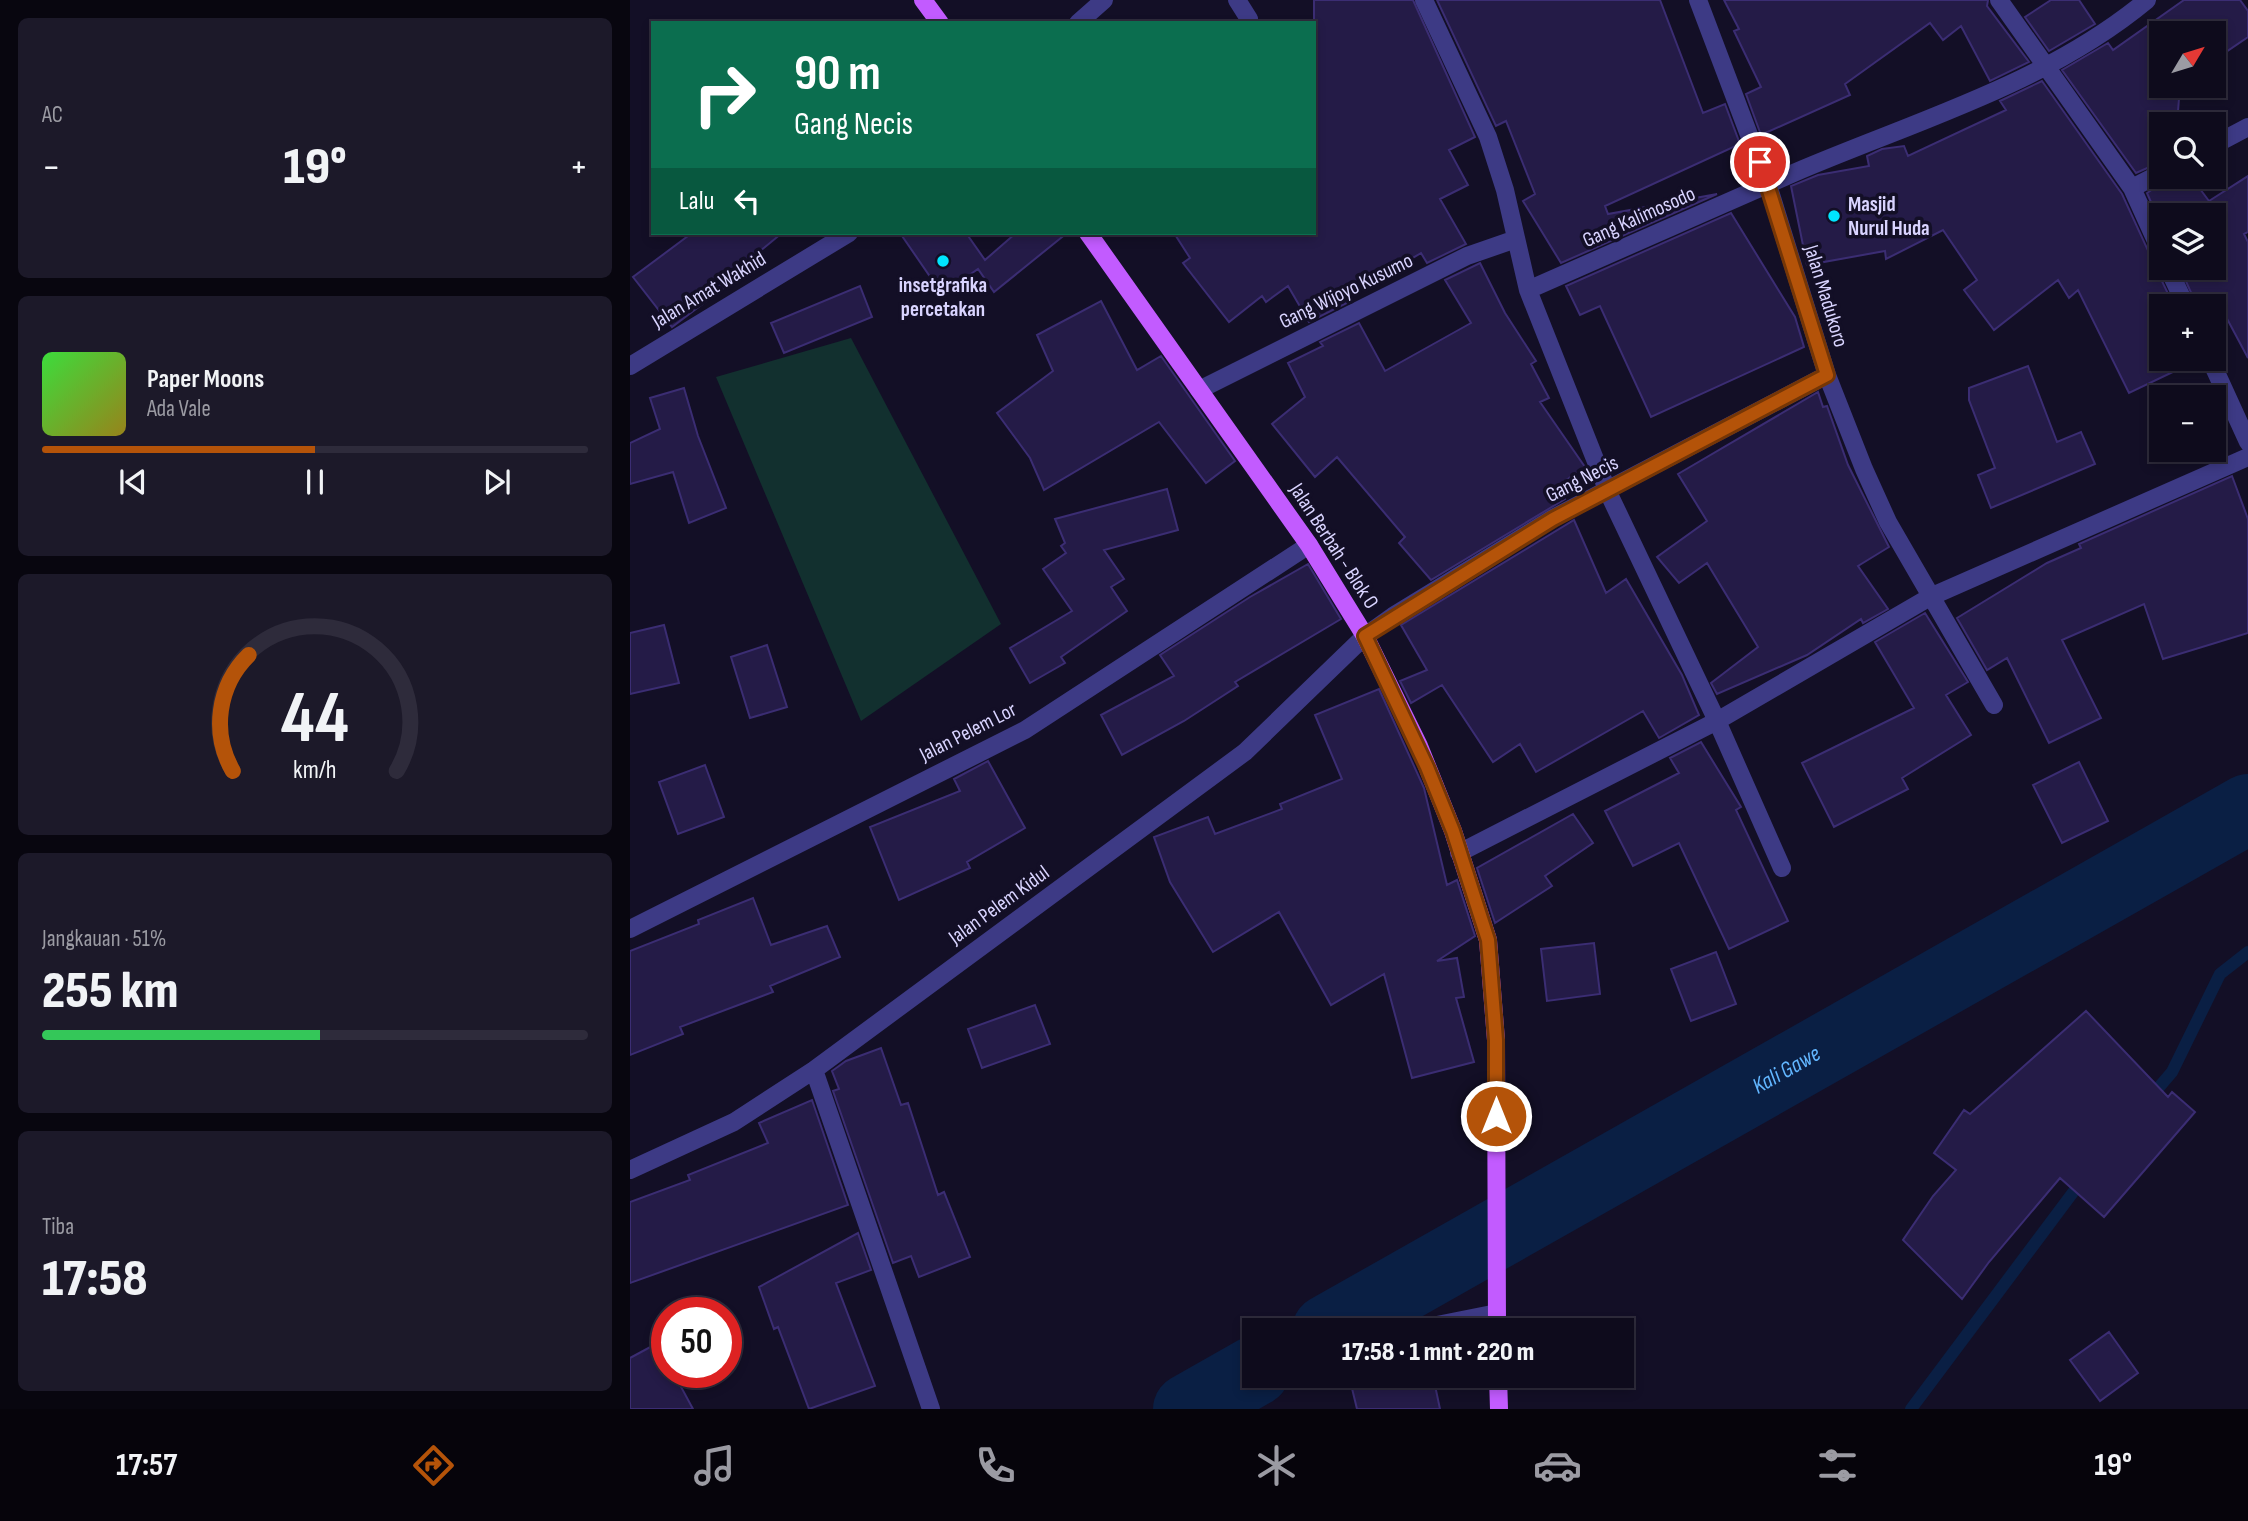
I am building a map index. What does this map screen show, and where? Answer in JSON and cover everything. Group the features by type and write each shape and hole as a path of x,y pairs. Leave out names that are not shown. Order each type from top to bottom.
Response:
{"main road":[{"path":"923,0 939,21"},
{"name":"Jalan Berbah - Blok O","path":"1089,235 1309,545 1365,636 1419,746 1460,853 1488,940 1496,1040 1497,1318"},
{"path":"1498,1388 1499,1409"}],"street":[{"path":"1080,21 1104,0"},
{"path":"1237,0 1249,19"},
{"path":"1424,0 1488,137 1505,190 1528,290 1608,492 1717,721 1782,868"},
{"name":"Jalan Madukoro","path":"1698,0 1768,185 1827,375 1888,522 1994,705"},
{"path":"1998,0 2132,188 2149,226"},
{"name":"Gang Kalimosodo","path":"1528,290 2048,67 2128,16 2147,0"},
{"path":"2226,139 2248,127"},
{"path":"2132,188 2149,179"},
{"name":"Jalan Amat Wakhid","path":"630,366 846,235"},
{"name":"Gang Wijoyo Kusumo","path":"1199,390 1467,257 1517,239"},
{"path":"2215,371 2248,442"},
{"name":"Gang Necis","path":"1365,636 1553,519 1827,375"},
{"path":"1460,853 1717,721 1930,597 2248,457"},
{"name":"Jalan Pelem Lor","path":"630,929 1025,730 1309,545"},
{"name":"Jalan Pelem Kidul","path":"630,1170 734,1122 814,1070 1245,752 1365,636"},
{"path":"814,1070 930,1409"}],"green space":[{"path":"851,338 1001,624 861,721 716,377"}],"building":[{"path":"1314,0 1413,0 1475,137 1449,150 1468,185 1440,199 1466,244 1427,263 1421,253 1346,298 1349,302 1309,322 1288,286 1266,302 1262,296 1229,322 1183,263 1190,258 1175,235 1316,235"},
{"path":"1437,0 1660,0 1703,113 1725,104 1740,144 1605,206 1608,214 1717,194 1561,263 1523,201 1535,194 1506,121 1496,126"},
{"path":"1724,0 1988,0 1987,6 2029,62 1990,81 1961,26 1943,40 1930,23 1845,84 1850,95 1761,135 1746,94 1761,87 1734,31 1739,29"},
{"path":"2051,0 2079,0 2095,24 2049,51 2025,17"},
{"path":"2184,0 2240,0 2248,11 2248,37 2226,52 2226,21 2154,21"},
{"path":"2149,25 2149,98 2179,98 2178,112 2149,112 2149,167 2136,173 2062,70 2108,43 2113,50"},
{"path":"2042,81 2122,194 2149,253 2149,280 2161,280 2168,294 2149,294 2149,371 2175,371 2129,393 2078,290 2069,298 2058,280 1994,330 1964,290 1977,280 1943,230 1886,259 1885,251 1807,265 1791,186 1818,175 1869,166 1867,156 1882,149 1904,146 1908,156 2006,110 2000,101"},
{"path":"2248,176 2248,232 2244,234 2248,242 2248,358 2226,317 2226,294 2192,294 2185,280 2226,280 2226,203 2151,203 2147,193 2153,189 2200,189 2209,201"},
{"path":"1731,213 1795,317 1804,347 1651,417 1600,306 1580,315 1566,286"},
{"path":"689,235 780,235 754,256 758,262 672,327 633,277"},
{"path":"901,235 967,235 985,260 1014,235 1065,235 994,292 978,269 942,294"},
{"path":"1480,263 1505,313 1536,361 1531,364 1549,398 1540,402 1585,467 1559,485 1565,499 1431,580 1399,543 1405,537 1337,457 1315,477 1272,424 1305,397 1288,363 1323,346 1320,342 1359,323 1385,371 1471,323 1445,280"},
{"path":"860,286 872,317 784,353 771,323"},
{"path":"1101,301 1137,370 1161,356 1235,461 1206,483 1159,422 1044,490 1030,458 997,413 1053,371 1037,335"},
{"path":"2028,366 2057,442 2081,432 2095,464 1991,508 1978,475 1995,468 1969,400 1969,388"},
{"path":"684,388 698,436 726,508 689,523 673,472 630,484 630,443 660,429 650,398"},
{"path":"1818,392 1823,407 1827,406 1848,465 1889,547 1858,566 1888,609 1863,623 1861,619 1807,655 1717,694 1711,683 1758,647 1707,563 1679,583 1657,557 1707,521 1678,474"},
{"path":"2232,476 2248,519 2248,633 2163,659 2144,604 2062,640 2101,718 2049,743 2007,658 1987,670 1957,618 2047,563 2081,548 2079,544"},
{"path":"1167,489 1178,530 1104,550 1124,579 1111,587 1127,611 1061,657 1065,663 1030,683 1010,648 1072,611 1043,569 1066,553 1061,546 1065,543 1055,519"},
{"path":"1574,520 1606,593 1626,579 1682,675 1699,715 1659,738 1643,711 1536,772 1520,744 1493,762 1442,685 1411,703 1400,681 1427,670 1401,625"},
{"path":"1308,564 1341,619 1235,682 1238,686 1184,721 1122,755 1101,715 1174,676 1160,655 1250,597"},
{"path":"1925,613 1968,682 1946,695 1971,735 1902,778 1908,789 1834,827 1802,763 1914,708 1875,642"},
{"path":"664,625 679,683 630,694 630,633"},
{"path":"767,645 787,707 750,718 731,657"},
{"path":"1379,689 1424,788 1447,885 1457,880 1475,936 1437,961 1457,958 1464,997 1456,998 1474,1062 1412,1078 1384,974 1331,1005 1279,912 1213,952 1170,882 1154,837 1208,817 1215,834 1282,809 1280,804 1342,779 1315,715"},
{"path":"1701,742 1741,807 1736,810 1788,921 1729,949 1679,843 1633,866 1605,811 1679,773 1670,758"},
{"path":"988,761 1025,828 967,862 970,868 899,900 870,827 960,791 954,779"},
{"path":"2079,762 2108,821 2062,843 2033,785"},
{"path":"705,765 724,817 678,834 659,782"},
{"path":"1573,814 1593,843 1545,876 1552,886 1495,923 1477,868"},
{"path":"753,898 771,945 827,926 840,957 770,986 773,992 680,1027 683,1034 630,1055 630,951 699,924 698,920"},
{"path":"1594,943 1600,994 1547,1001 1541,949"},
{"path":"1716,952 1736,1004 1691,1021 1671,969"},
{"path":"1035,1005 1050,1044 982,1068 968,1029"},
{"path":"2086,1011 2168,1097 2172,1092 2195,1112 2104,1217 2060,1178 1989,1262 1962,1299 1903,1240 1933,1196 1956,1170 1934,1153 1964,1110 1970,1114"},
{"path":"881,1048 901,1105 908,1103 938,1195 944,1192 970,1257 919,1277 911,1256 893,1263 833,1091 839,1089 832,1071 846,1061"},
{"path":"812,1100 848,1205 630,1283 630,1202 690,1180 688,1175 768,1143 759,1123"},
{"path":"858,1233 871,1270 836,1283 875,1386 809,1409 778,1327 774,1329 759,1287"},
{"path":"2109,1332 2138,1373 2100,1401 2070,1360"},
{"path":"651,1347 651,1388 682,1388 693,1409 630,1409 630,1358"},
{"path":"1352,1388 1436,1388 1440,1409 1357,1409"}],"waterway":[{"name":"Kali Gawe","path":"1348,1318 2248,809"},
{"path":"2148,1100 2172,1072 2220,974 2248,952"},
{"path":"1911,1409 2083,1179"},
{"name":"Kali Gawe","path":"1188,1409 1242,1378"}],"place":[{"name":"Masjid Nurul Huda","path":"1834,216"},
{"name":"insetgrafika percetakan","path":"943,261"}],"route":[{"path":"1496,1116 1496,1040 1488,940 1453,831 1419,746 1365,636 1393,616 1553,519 1827,375 1760,162"}]}
